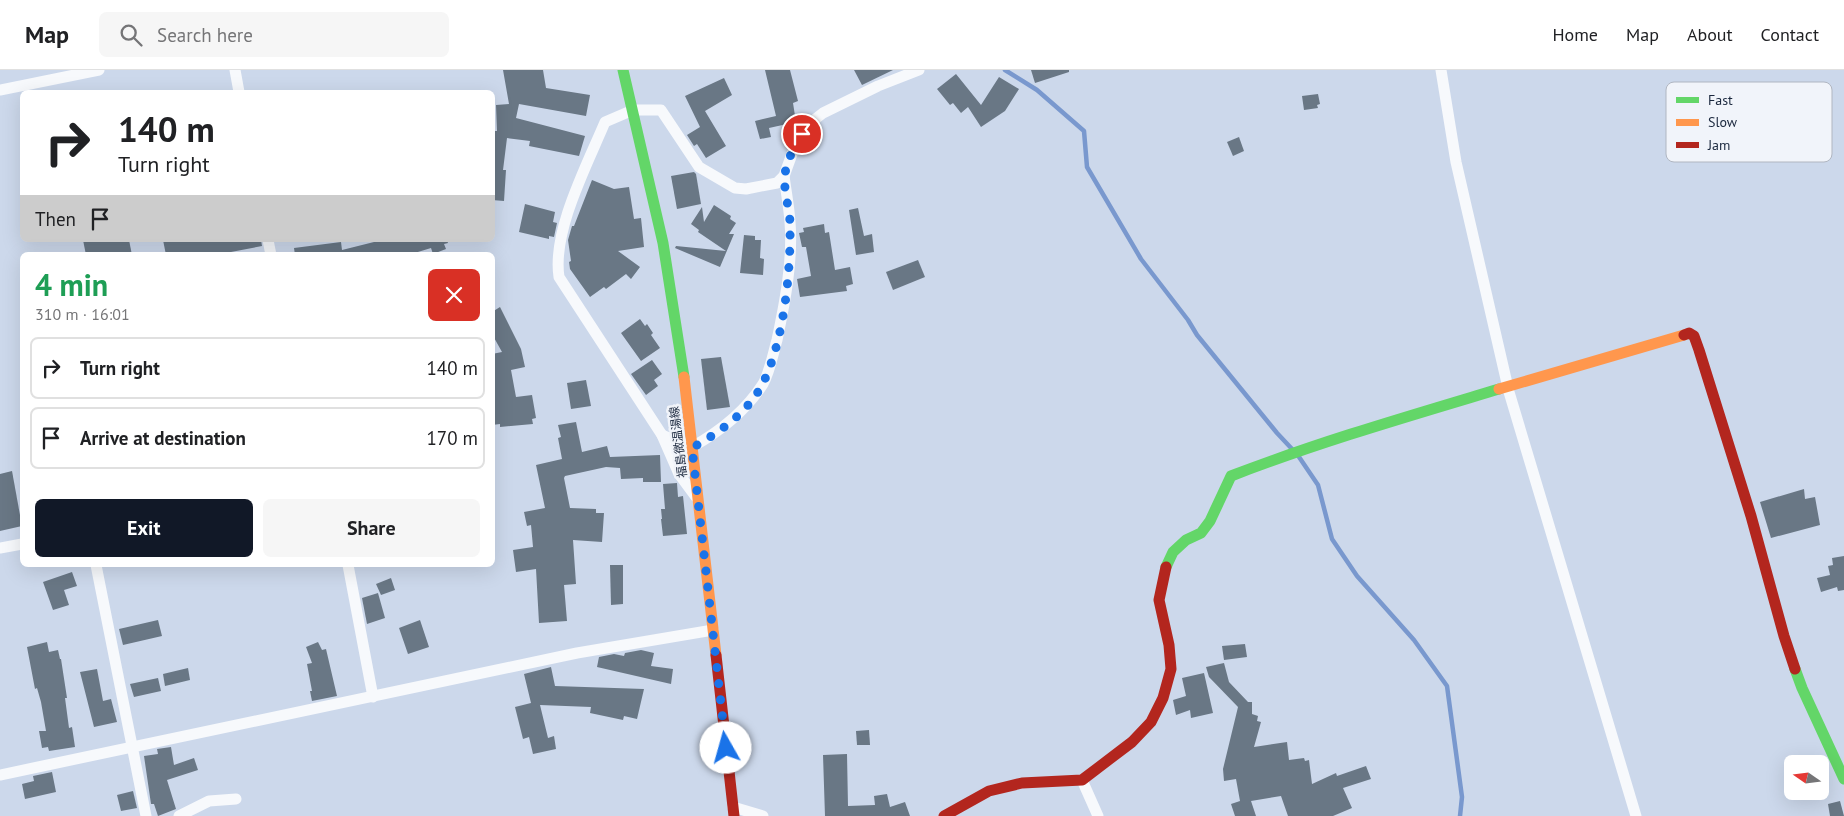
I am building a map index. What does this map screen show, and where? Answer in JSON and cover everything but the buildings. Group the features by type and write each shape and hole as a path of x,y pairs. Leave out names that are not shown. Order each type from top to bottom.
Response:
{"street":[{"path":"0,90 99,70"},
{"path":"235,70 239,90"},
{"name":"福島微温湯線","path":"623,70 663,243 680,345 733,812"},
{"path":"662,435 692,448 716,434 735,419 764,382 773,356 782,317 790,264 790,222 784,176 796,143 808,124 823,113 878,86 919,70"},
{"path":"1441,70 1456,162 1507,386 1636,816"},
{"path":"699,500 679,474 662,435 559,277 557,262 561,236 579,186 606,122 633,110 661,110 699,167 735,188 746,189 776,183 784,176"},
{"path":"944,816 989,791 1022,783 1082,780 1132,742 1151,722 1172,669 1159,600 1167,562 1173,552 1186,540 1201,533 1210,521 1231,476 1273,459 1364,429 1689,333 1694,336 1751,516 1784,636 1802,688 1844,779"},
{"path":"0,548 20,544"},
{"path":"96,567 146,816"},
{"path":"348,567 374,697"},
{"path":"0,775 577,653 712,630"},
{"path":"1082,780 1098,816"},
{"path":"179,816 209,801 236,800"},
{"path":"733,812 764,816"}],"waterway":[{"path":"1005,70 1037,90 1084,131 1087,167 1141,259 1188,320 1197,335 1292,449"},
{"path":"1297,454 1318,485 1332,539 1357,576 1414,640 1447,686 1462,797 1460,816"}],"traffic: fast":[{"path":"623,70 663,243 684,377"},
{"path":"1166,567 1173,552 1186,540 1201,533 1210,521 1231,476 1398,419 1499,389"},
{"path":"1795,669 1844,779"}],"traffic: slow":[{"path":"1499,389 1684,335"},
{"path":"684,377 716,655"}],"traffic: jam":[{"path":"1684,335 1689,333 1694,336 1699,350 1751,516 1795,669"},
{"path":"944,816 989,791 1022,783 1082,780 1132,742 1151,722 1163,698 1171,669 1169,645 1159,600 1166,567"},
{"path":"716,655 734,816"}],"route":[{"path":"726,748 692,448 716,434 735,419 764,382 773,356 782,317 790,264 790,222 784,176 796,143 802,134"}]}
